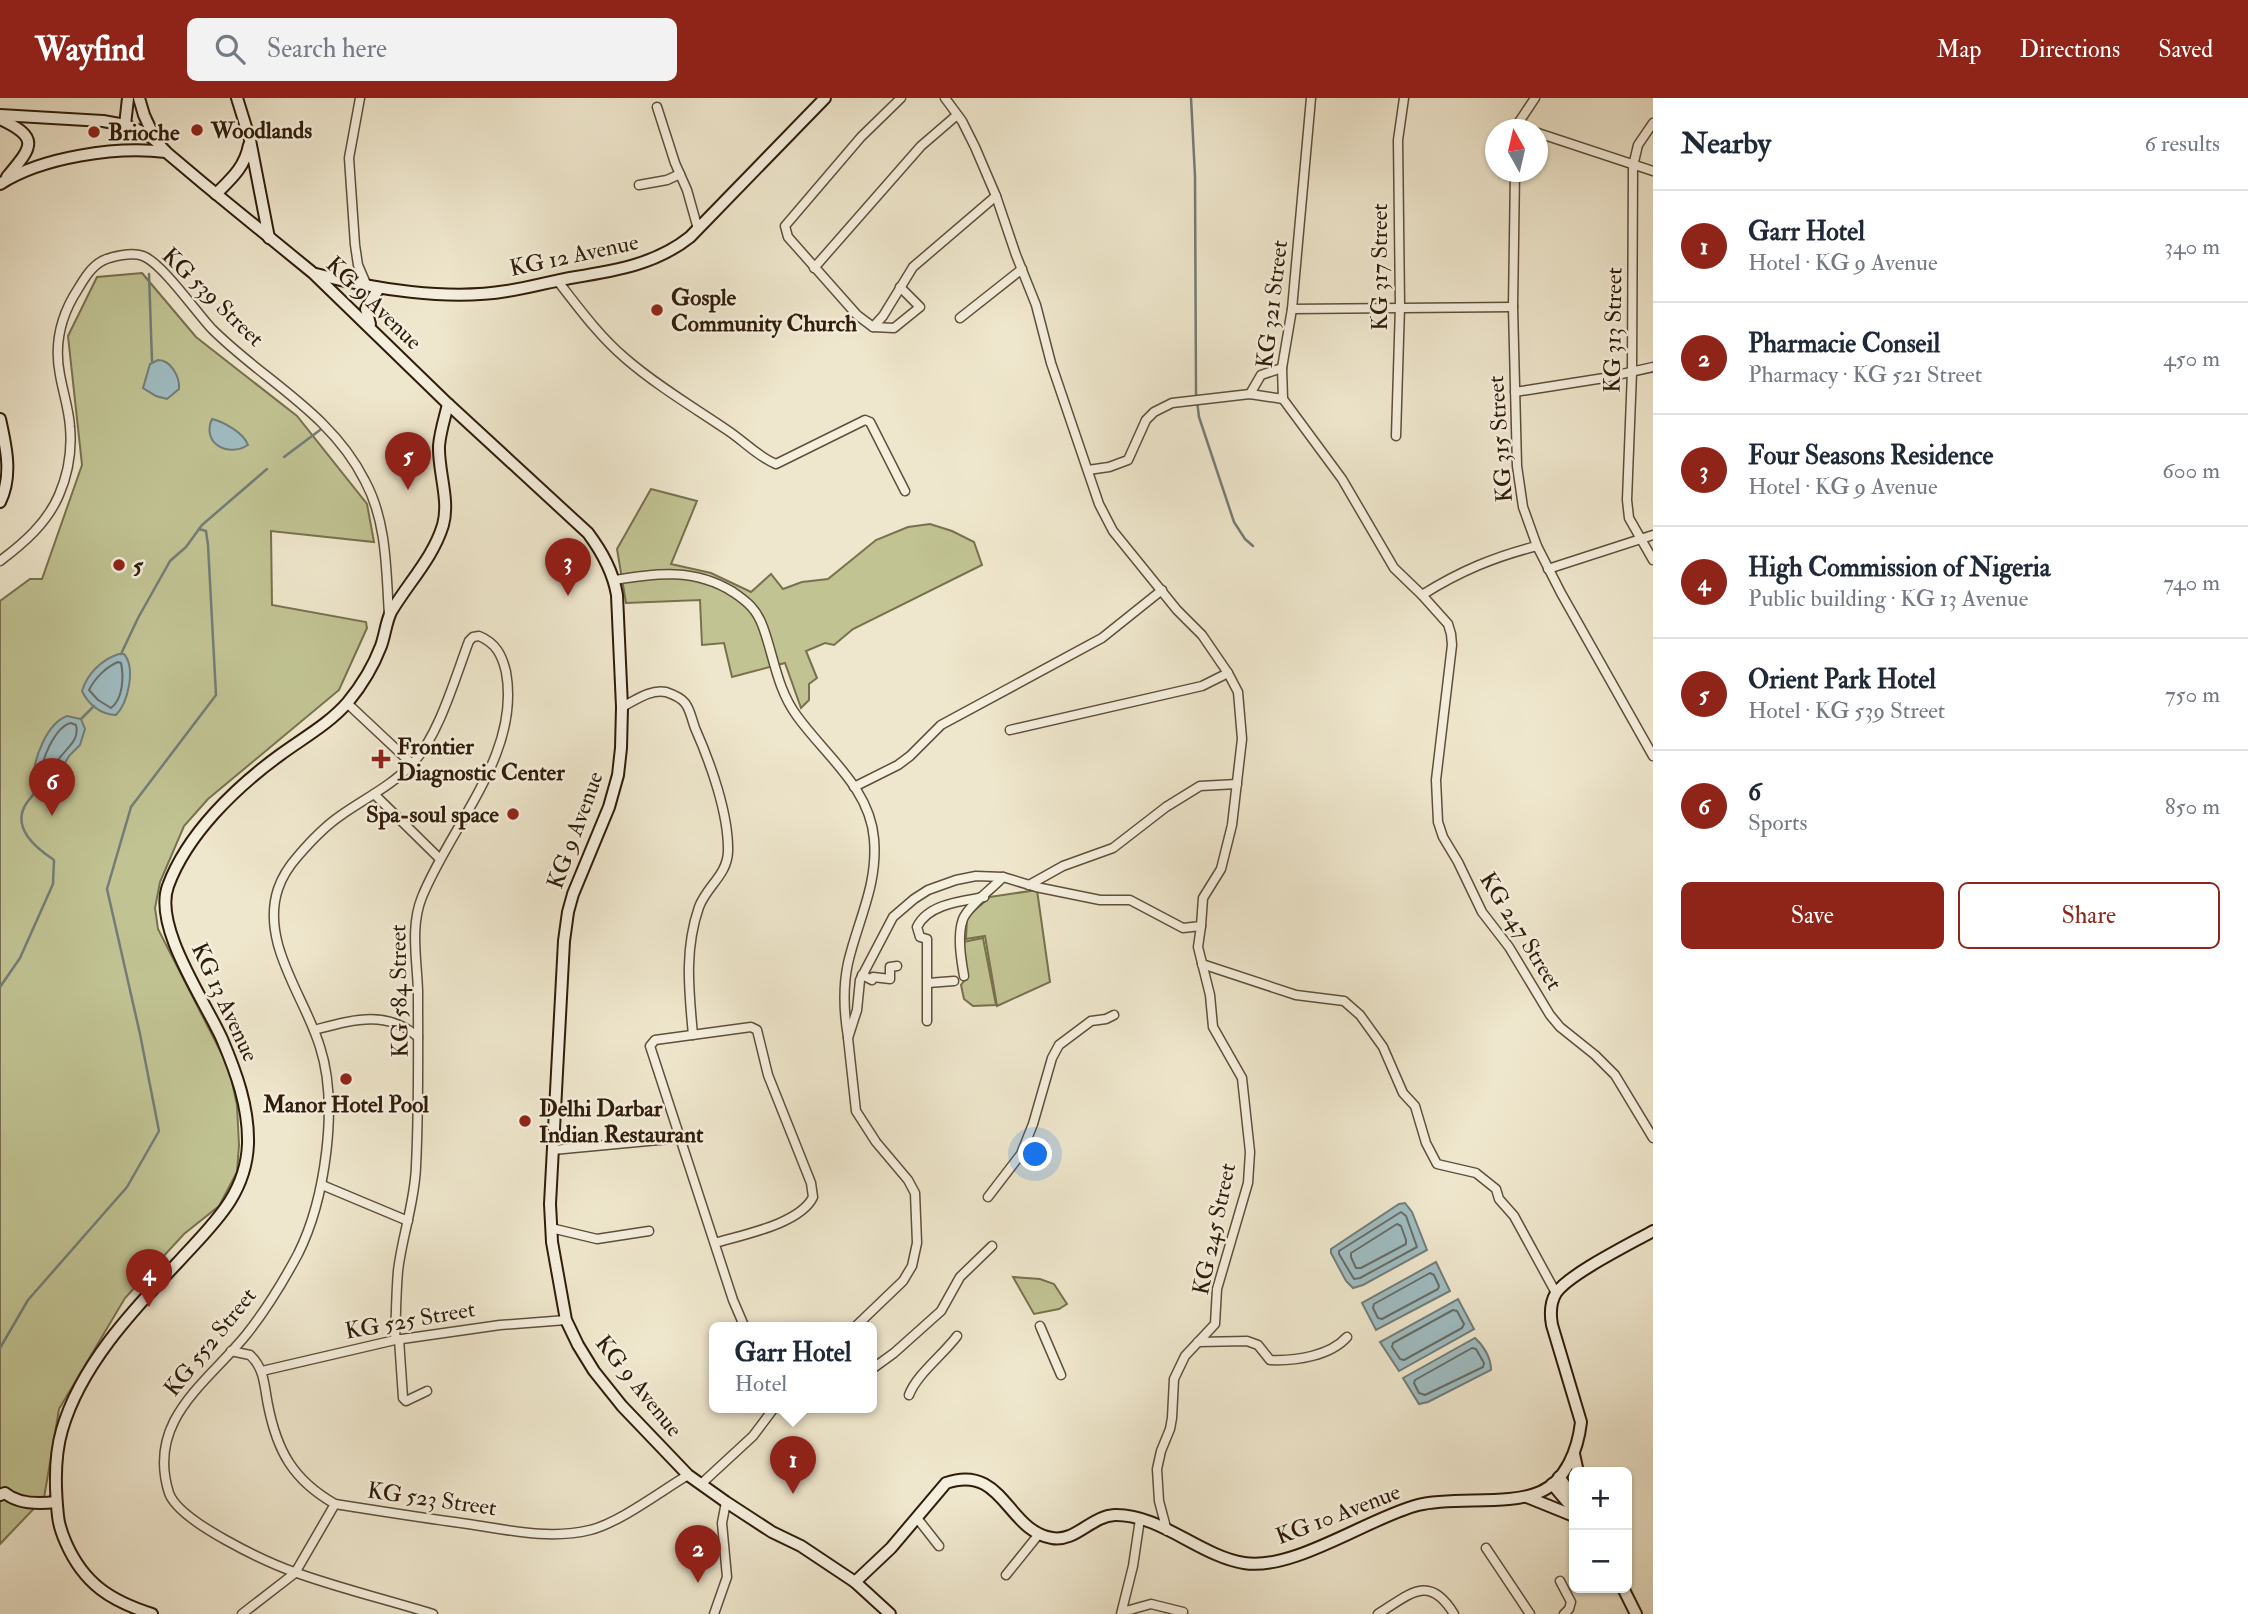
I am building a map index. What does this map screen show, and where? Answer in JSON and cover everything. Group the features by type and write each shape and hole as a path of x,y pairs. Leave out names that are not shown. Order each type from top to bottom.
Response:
{"main road":[{"path":"125,125 128,98"},
{"path":"139,98 156,141"},
{"path":"237,98 250,140 269,238"},
{"name":"KG 12 Avenue","path":"313,273 379,288 477,294 623,269 654,259 678,247 698,229 825,98"},
{"path":"0,117 18,127 29,140 24,156 1,183"},
{"name":"KG 9 Avenue","path":"0,117 103,121 125,125 145,133 337,294 448,404 588,533 604,555 615,580 619,619 621,748 618,775 609,807 573,894 564,941 551,1228 566,1320 594,1371 642,1428 688,1475 726,1502 802,1546 855,1582 890,1614"},
{"path":"216,194 247,158 250,140"},
{"path":"1,183 46,163 136,150 166,152"},
{"path":"337,294 351,283"},
{"path":"373,330 366,316 366,309 379,288"},
{"name":"KG 13 Avenue","path":"152,1614 126,1606 81,1572 59,1527 56,1502 57,1459 62,1431 71,1404 85,1378 137,1306 225,1212 244,1170 248,1143 239,1084 220,1035 172,937 165,901 168,886 194,840 213,815 242,785 324,725 346,704 372,669 389,615 430,554 443,526 443,478 439,448 448,404"},
{"path":"0,419 8,469 0,502"},
{"path":"1556,1481 1574,1454 1581,1423 1552,1325 1550,1314 1556,1293 1568,1281 1653,1231"},
{"path":"1574,1454 1577,1467"},
{"path":"855,1582 891,1548 946,1483 960,1479 971,1479 988,1486 1039,1534"},
{"path":"1556,1481 1569,1493"},
{"path":"1556,1481 1569,1502"},
{"name":"KG 10 Avenue","path":"1039,1534 1049,1538 1066,1537 1105,1517 1116,1515 1140,1519 1222,1557 1259,1564 1303,1553 1419,1505 1524,1496 1539,1493 1556,1481"},
{"path":"0,1495 5,1493 12,1500 56,1502"},
{"path":"1524,1496 1569,1514"},
{"path":"1626,1593 1636,1614"}],"street":[{"path":"360,98 349,158 358,265 367,286"},
{"path":"900,286 920,307 894,328 873,327 857,315 814,268 788,237 785,226 861,137 901,98"},
{"name":"KG 245 Street","path":"945,98 975,147 996,196 1036,305 1051,363 1093,491 1113,531 1177,610 1202,635 1228,673 1240,702 1242,738 1232,825 1221,869 1203,898 1198,947 1210,995 1213,1027 1242,1078 1250,1152 1248,1183 1217,1289 1215,1324 1185,1356 1174,1379 1172,1418 1157,1469 1159,1501 1167,1531"},
{"name":"KG 321 Street","path":"1311,98 1292,309 1282,368 1283,399 1342,479 1394,568 1422,595"},
{"name":"KG 317 Street","path":"1396,436 1400,306 1398,140 1404,98"},
{"path":"1522,119 1535,98"},
{"path":"657,107 698,229"},
{"path":"814,268 921,146 957,115"},
{"name":"KG 313 Street","path":"1653,123 1639,145 1633,166 1632,372 1627,500 1629,518 1653,560"},
{"path":"1548,136 1653,171"},
{"path":"639,185 667,180 680,174"},
{"name":"KG 315 Street","path":"1515,182 1515,392 1517,466 1523,507 1548,569 1653,755"},
{"path":"873,327 883,316 913,267 996,196"},
{"name":"KG 539 Street","path":"0,561 20,546 51,511 60,493 71,443 58,358 59,334 69,303 91,270 103,260 124,255 141,256 156,266 213,330 318,418 349,451 366,482 382,527 389,615"},
{"path":"960,318 1021,270"},
{"path":"557,280 586,317 623,356 645,374 745,441 764,459 776,464 864,421 870,422 905,491"},
{"path":"1292,309 1513,307"},
{"path":"1515,392 1653,367"},
{"path":"1250,394 1261,375 1282,368"},
{"path":"1088,470 1128,460 1146,420 1154,412 1172,403 1250,394 1283,399"},
{"path":"1548,569 1653,535"},
{"path":"1422,595 1452,576 1499,555 1537,546"},
{"path":"615,580 650,574 690,575 724,587 749,603 757,611 764,627 783,695 803,724 832,756 870,814 873,825 874,879 848,965 845,1000 848,1038 856,1111 915,1193 917,1243 912,1266 903,1281 860,1322"},
{"path":"854,787 898,765 941,725 1102,638 1162,590"},
{"name":"KG 247 Street","path":"1422,595 1448,624 1451,634 1436,780 1438,822 1443,837 1482,912 1510,947 1550,1015 1615,1075 1653,1138"},
{"name":"KG 552 Street","path":"433,1614 295,1573 200,1525 173,1502 164,1454 174,1418 185,1401 246,1335 286,1277 307,1236 322,1185 328,1109 326,1069 314,1030 279,947 274,904 279,885 292,863 336,818 374,794 412,764 430,737 473,637"},
{"name":"KG 584 Street","path":"427,1391 407,1401 403,1398 397,1340 398,1270 413,1200 416,1171 419,1094 416,914 440,859 482,785 505,729 509,690 501,655 496,647 485,639 473,637"},
{"path":"1010,730 1202,686 1228,673"},
{"path":"622,707 653,691 668,692 685,703 704,749 720,800 728,854 726,866 699,906 689,947 688,979 693,1035"},
{"path":"346,704 412,764"},
{"path":"1029,885 1063,866 1113,848 1166,807 1200,786 1237,784"},
{"path":"374,794 440,859"},
{"path":"848,1038 857,1010 862,975 894,917 928,890 956,880 976,876 1003,877 1100,900 1130,900 1180,927 1187,929 1201,926"},
{"path":"964,976 961,939 964,917 1003,877"},
{"path":"927,1021 927,939 920,937 916,927 919,921 935,910 984,897"},
{"path":"1202,964 1297,995 1344,1001 1360,1015 1383,1047 1403,1093 1415,1106 1426,1143 1437,1164 1476,1173 1496,1189 1499,1199 1514,1216 1556,1293"},
{"path":"862,975 872,980 873,977 890,979 890,967 897,966"},
{"path":"928,983 954,981"},
{"path":"988,1197 1021,1154 1033,1125 1052,1058 1059,1045 1091,1021 1106,1019 1114,1014"},
{"path":"314,1030 382,1018 408,1028 418,1037"},
{"path":"715,1243 754,1232 798,1213 811,1201 813,1190 768,1075 757,1030 751,1027 655,1040 650,1046 733,1300 742,1322"},
{"path":"554,1150 680,1138"},
{"path":"322,1185 408,1221"},
{"path":"551,1228 597,1240 649,1231"},
{"path":"877,1365 941,1311 960,1277 992,1246"},
{"name":"KG 525 Street","path":"262,1371 397,1340 500,1325 566,1320"},
{"path":"1040,1326 1061,1375"},
{"path":"909,1395 913,1385 957,1336"},
{"path":"1198,1342 1247,1341 1258,1345 1270,1360 1280,1360 1314,1356 1339,1346 1348,1337"},
{"name":"KG 523 Street","path":"230,1351 250,1355 262,1371 274,1432 288,1464 316,1493 335,1504 515,1531 572,1534 609,1523 688,1475"},
{"path":"701,1484 753,1436 770,1413"},
{"path":"714,1614 726,1577 722,1523 726,1502"},
{"path":"242,1614 295,1573 335,1504"},
{"path":"916,1517 939,1546"},
{"path":"1121,1613 1133,1566 1140,1519"},
{"path":"1006,1575 1039,1534"},
{"path":"1486,1548 1530,1614"},
{"path":"1560,1581 1571,1602 1564,1614"},
{"path":"1378,1614 1408,1595 1425,1590 1440,1594 1454,1614"},
{"path":"1121,1613 1150,1604 1183,1612"}],"green space":[{"path":"142,273 196,337 297,416 367,504 374,542 271,531 272,605 366,622 367,628 339,690 208,799 184,826 160,882 155,908 158,929 229,1068 237,1105 237,1172 219,1206 184,1234 125,1298 59,1409 44,1498 0,1544 0,601 30,579 42,579 82,465 68,336 97,277"},
{"path":"651,489 697,501 671,564 711,573 751,592 771,574 783,589 802,582 828,579 876,540 908,527 930,524 974,542 982,565 853,629 834,645 825,643 806,651 817,678 809,684 809,700 801,708 785,663 732,677 724,643 702,645 700,600 626,603 617,549"},
{"path":"1037,890 1050,982 997,1006 985,936 966,939 967,917 990,897"},
{"path":"983,938 996,1005 973,1006 964,999 961,985 967,977 963,942"},
{"path":"1013,1277 1040,1279 1054,1284 1067,1304 1059,1309 1034,1314"}],"water":[{"path":"158,360 171,366 178,379 179,389 167,399 143,388 150,364"},
{"path":"212,419 233,429 248,445 232,450 218,446 210,435"},
{"path":"119,654 124,654 128,660 129,685 120,710 116,715 110,715 96,708 82,691 96,668"},
{"path":"67,716 81,719 85,729 80,745 69,756 55,780 44,786 38,785 33,779 42,743 53,726"},
{"path":"1405,1203 1412,1212 1427,1250 1353,1288 1346,1281 1331,1249 1399,1204"},
{"path":"1436,1262 1450,1291 1376,1330 1362,1303"},
{"path":"1458,1299 1474,1329 1399,1371 1380,1342"},
{"path":"1475,1338 1486,1352 1491,1370 1419,1404 1403,1378"}],"waterway":[{"path":"1191,98 1195,176 1196,393 1199,417 1234,522 1253,546"},
{"path":"149,274 152,361"},
{"path":"284,457 320,430"},
{"path":"121,654 170,561 186,547 202,525 267,469"},
{"path":"0,1348 28,1300 127,1187 159,1131 107,889 131,807 216,695 208,545 206,531 199,529"},
{"path":"81,719 94,706"},
{"path":"0,987 20,958 53,884 54,860 28,837 22,821 22,813 38,785"}],"place":[{"name":"Woodlands","path":"197,130"},
{"name":"Brioche","path":"94,132"},
{"name":"Gosple Community Church","path":"657,310"},
{"name":"Orient Park Hotel","path":"408,490"},
{"name":"5","path":"119,565"},
{"name":"Four Seasons Residence","path":"568,596"},
{"name":"Frontier Diagnostic Center","path":"381,759"},
{"name":"Spa-soul space","path":"513,814"},
{"name":"6","path":"52,816"},
{"name":"Manor Hotel Pool","path":"346,1079"},
{"name":"Delhi Darbar Indian Restaurant","path":"525,1121"},
{"name":"High Commission of Nigeria","path":"149,1307"},
{"name":"Garr Hotel","path":"793,1494"},
{"name":"Pharmacie Conseil","path":"698,1583"}]}
